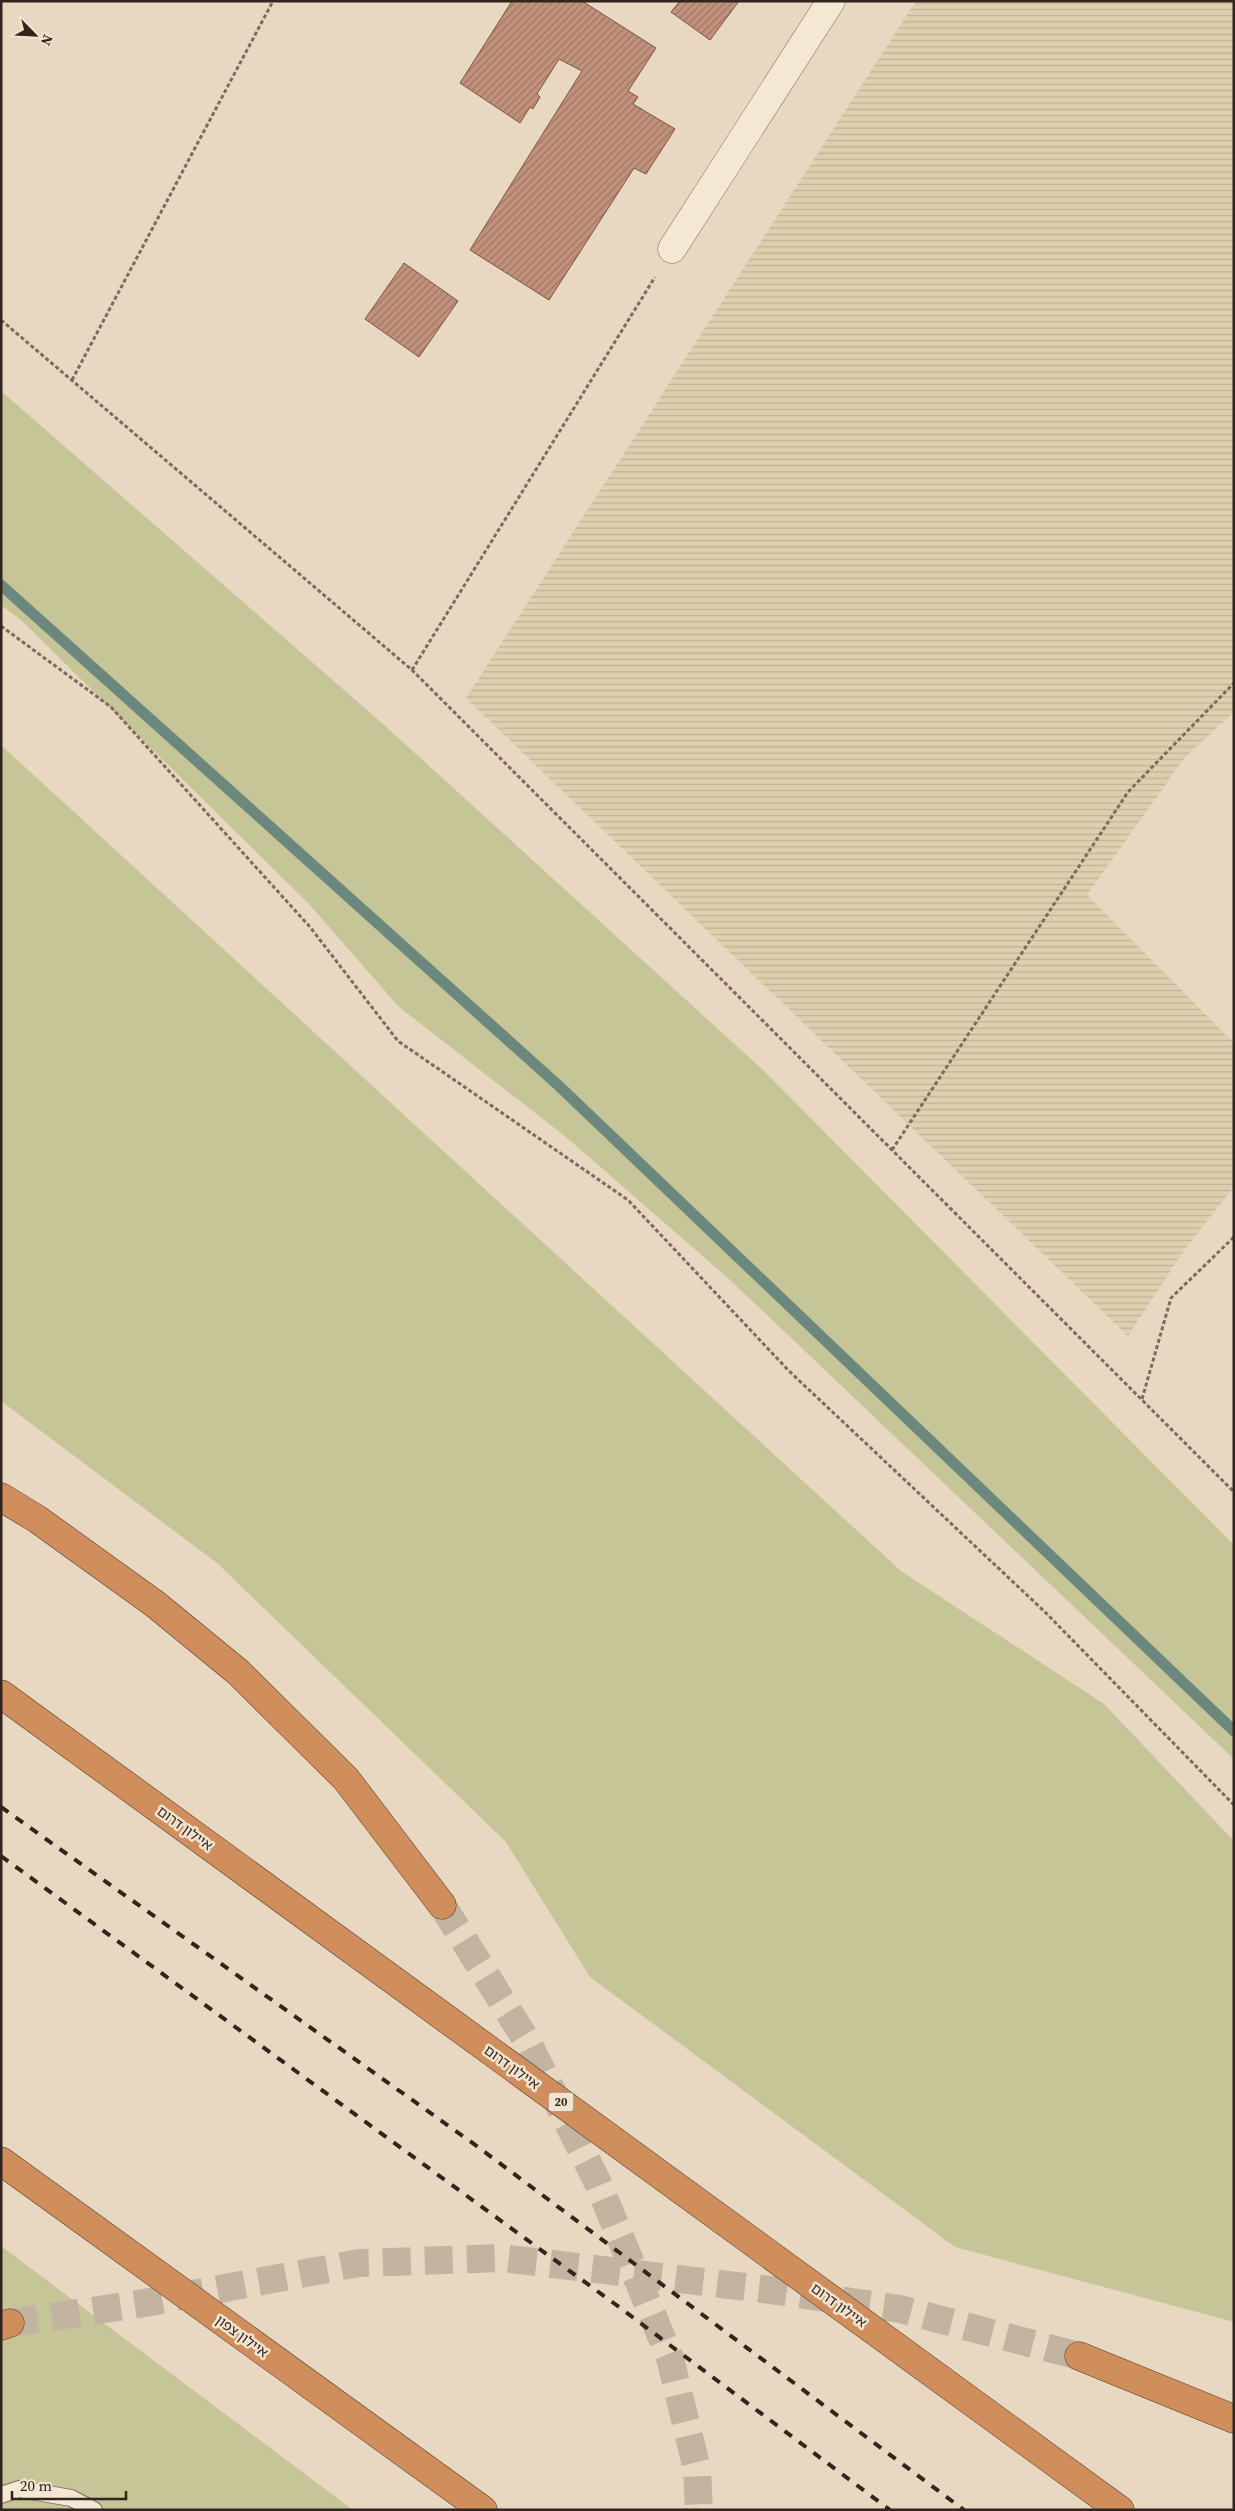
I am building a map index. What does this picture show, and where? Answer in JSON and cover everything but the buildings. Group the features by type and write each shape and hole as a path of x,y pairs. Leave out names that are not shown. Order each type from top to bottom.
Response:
{"highway":[{"path":"1,1497 37,1519 155,1604 238,1672 346,1779 442,1904"},
{"name":"איילון דרום","path":"1,1694 1120,2510"},
{"name":"איילון צפון","path":"1,2161 483,2510"},
{"path":"1079,2356 1234,2419"}],"street":[{"path":"672,249 831,1"}],"lane":[{"path":"1,2496 19,2489 71,2498 94,2510"}],"path":[{"path":"72,380 273,1"},
{"path":"412,670 672,249"},
{"path":"1,320 412,670 1234,1492"},
{"path":"1,626 111,707 310,927 398,1041 628,1200 789,1371 1045,1612 1234,1805"},
{"path":"892,1150 1128,792 1234,683"},
{"path":"1142,1400 1171,1298 1234,1237"}],"shaded area":[{"path":"916,1 1234,1 1234,712 1185,757 1087,895 1234,1043 1234,1187 1185,1249 1128,1336 466,698"}],"green space":[{"path":"1,391 383,724 762,1069 1234,1545 1234,1759 729,1279 566,1137 399,1007 309,904 21,620 1,605"},
{"path":"1,745 901,1571 1104,1704 1234,1841 1234,2322 955,2247 590,1977 506,1842 217,1563 1,1401"},
{"path":"1,2246 353,2510 1,2510"}],"waterway":[{"path":"1,585 559,1086 1234,1731"}],"tunnel":[{"path":"442,1905 527,2041 598,2183 670,2358 697,2469 699,2510"},
{"path":"10,2323 139,2304 359,2263 502,2258 763,2289 900,2309 1079,2356"}],"railway":[{"path":"1,1807 474,2144 964,2510"},
{"path":"1,1856 615,2304 890,2510"}]}
